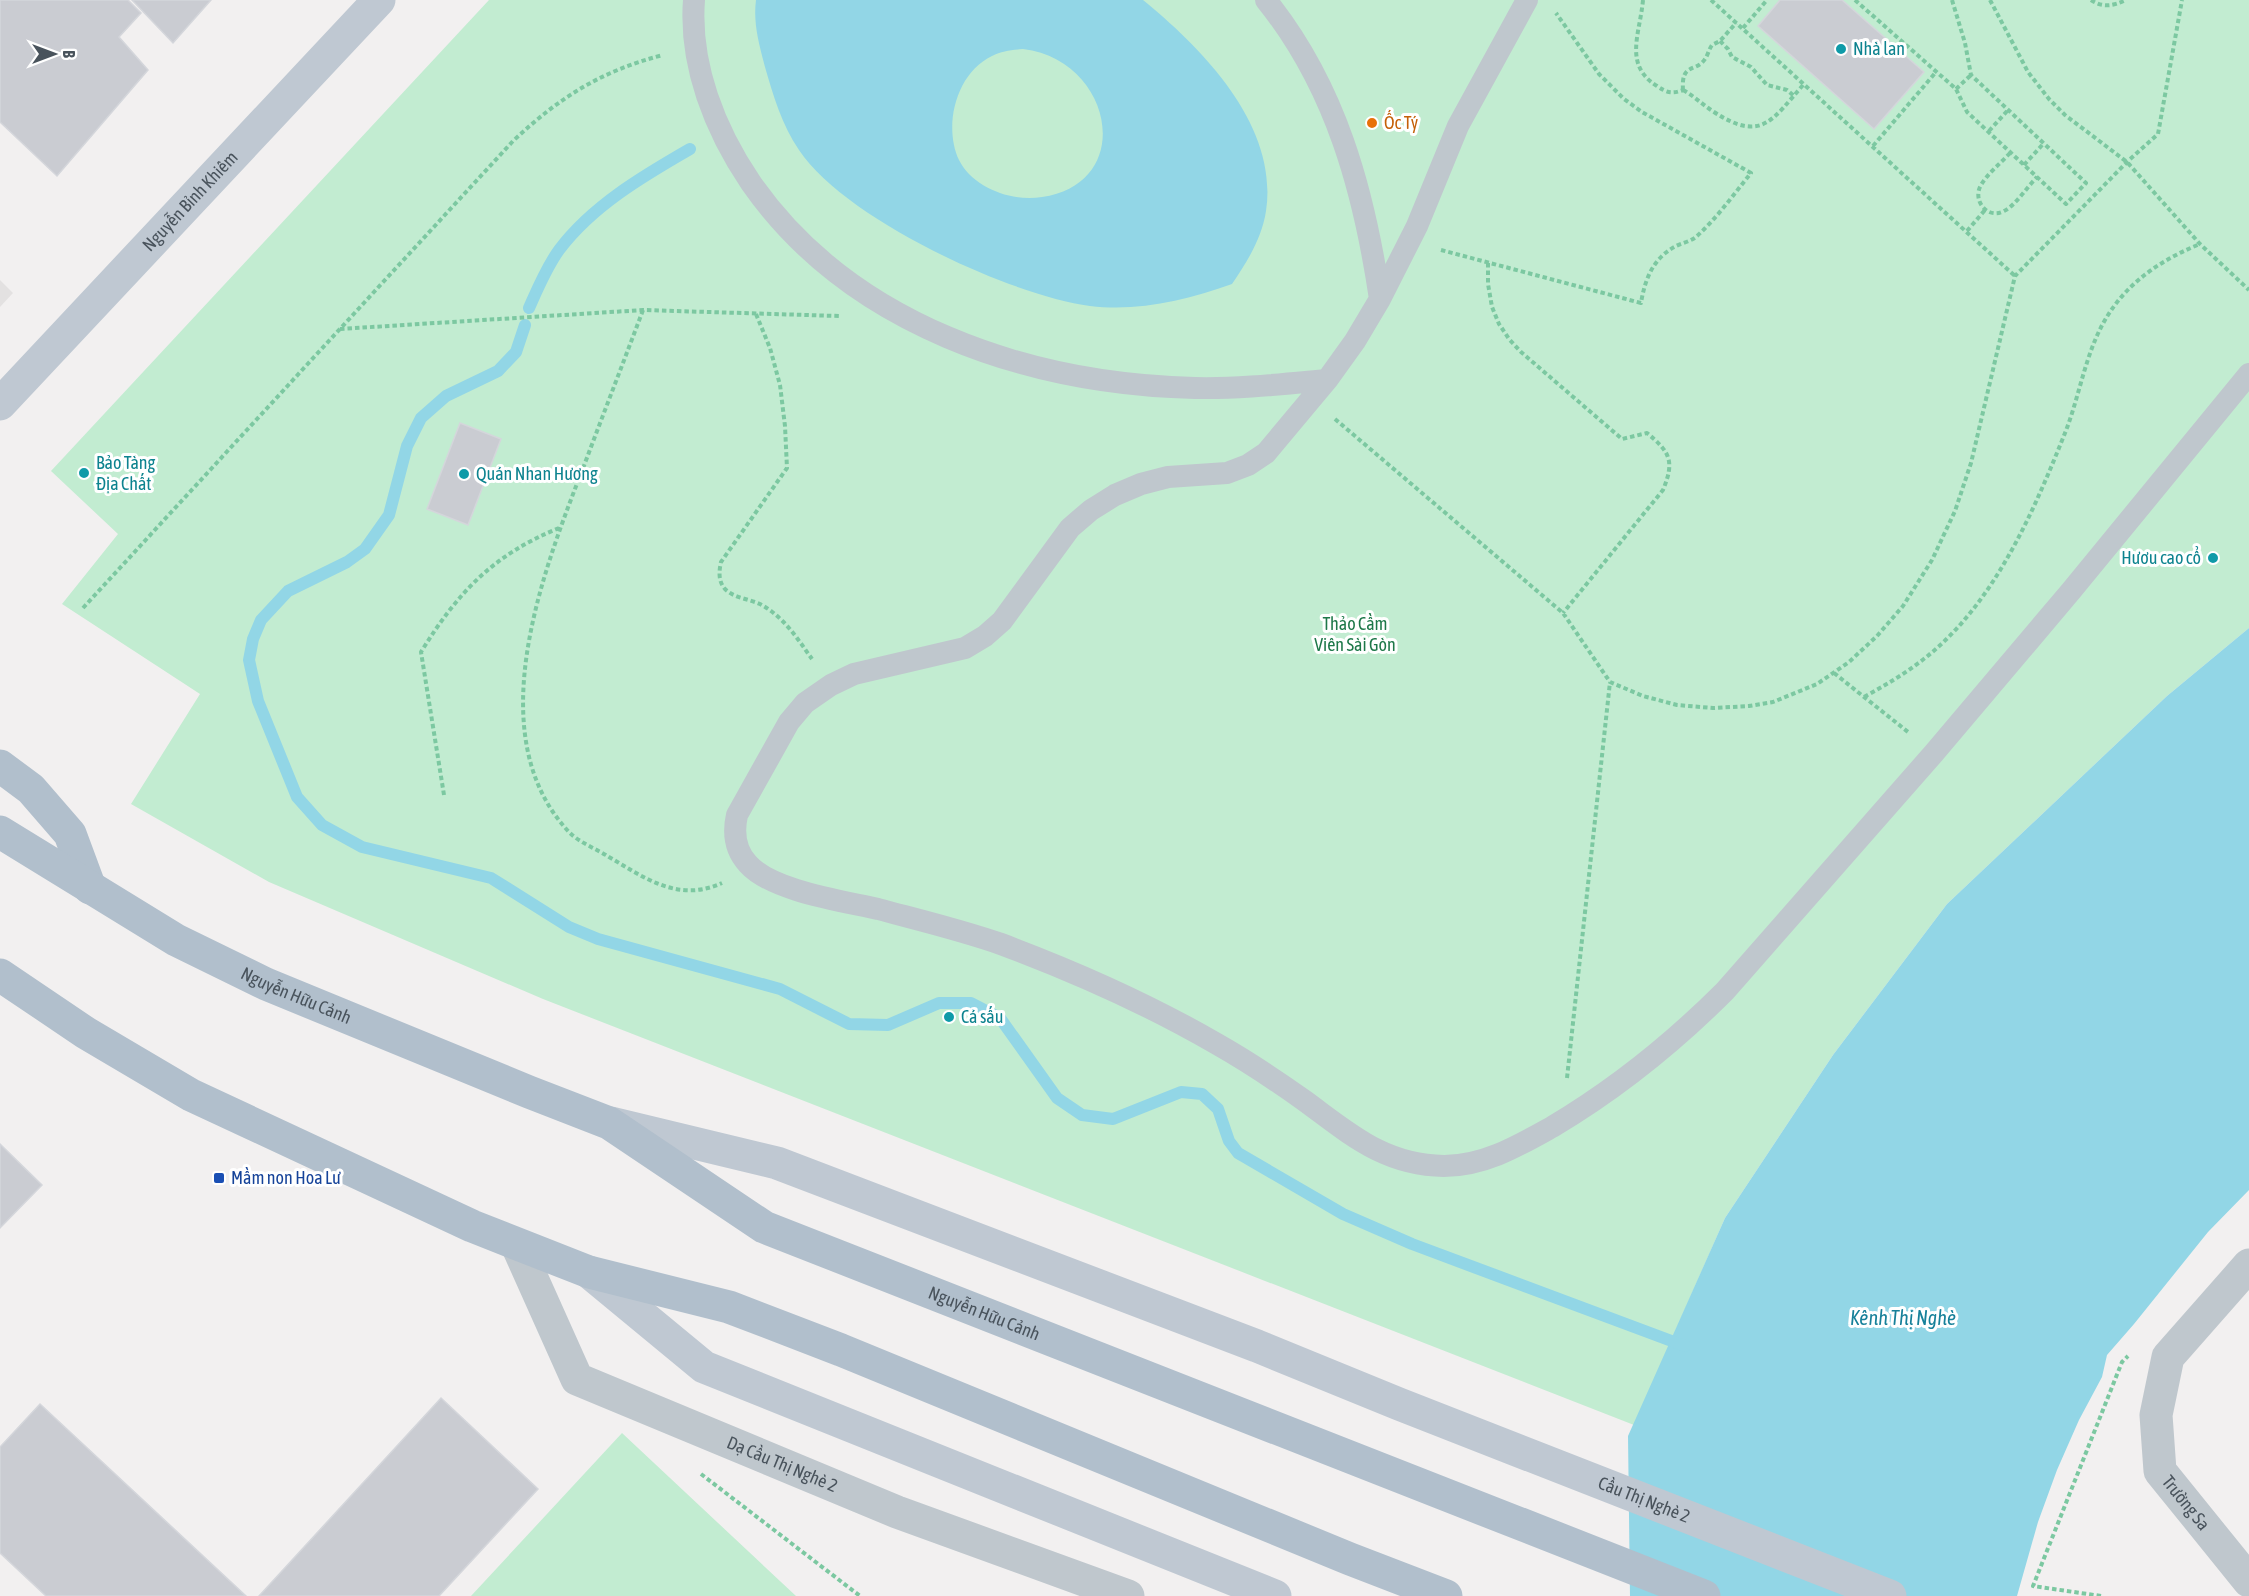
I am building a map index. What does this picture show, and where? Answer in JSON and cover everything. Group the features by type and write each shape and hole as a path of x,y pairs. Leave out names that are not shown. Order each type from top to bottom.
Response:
{"main road":[{"name":"Nguyễn Bỉnh Khiêm","path":"0,404 379,0"},
{"path":"0,766 31,789 70,834 90,888"},
{"name":"Nguyễn Hữu Cảnh","path":"0,832 176,940 266,984 529,1092 609,1123 777,1163 1257,1346 1399,1404"},
{"path":"0,975 86,1032 191,1095 317,1155 517,1245 589,1272 729,1307 1446,1596"},
{"name":"Nguyễn Hữu Cảnh","path":"609,1123 764,1227 1704,1596"},
{"path":"589,1272 704,1368 1275,1596"},
{"name":"Cầu Thị Nghè 2","path":"1399,1404 1890,1596"}],"street":[{"name":"Dạ Cầu Thị Nghè 2","path":"517,1245 577,1379 897,1512 1128,1596"},
{"name":"Trường Sa","path":"2249,1265 2168,1357 2156,1415 2160,1472 2249,1581"}],"lane":[{"path":"694,0 697,49 708,100 736,161 802,244 864,295 903,318 944,337 1005,358 1068,374 1132,383 1195,388 1262,386 1327,380"},
{"path":"1266,0 1292,34 1317,79 1338,126 1355,174 1371,236 1380,299"},
{"path":"1527,0 1458,126 1409,242 1380,299 1355,341 1327,380 1266,453 1248,465 1227,473 1168,477 1140,484 1115,495 1091,510 1070,528 1002,621 985,636 965,648 854,674 831,685 805,703 789,722 742,804 734,827 740,853 749,865 760,874 798,891 935,924 987,940 1057,965 1113,989 1220,1045 1277,1081 1350,1136 1372,1149 1421,1164 1444,1166 1468,1164 1491,1158 1525,1143 1609,1091 1650,1060 1704,1013 1934,753 2071,591 2249,374"}],"path":[{"path":"1643,0 1635,57 1637,67 1650,82 1666,92 1674,93 1683,90"},
{"path":"1711,0 2015,276"},
{"path":"1743,28 1767,0"},
{"path":"1855,0 1956,89 1966,112 2066,204 2086,183 1971,75 1965,43 1952,0"},
{"path":"1990,0 2028,72 2049,99 2065,115 2127,162 2199,244 2249,290"},
{"path":"2091,0 2096,4 2111,6 2126,0"},
{"path":"1312,399 1563,613 1610,682 1677,705 1713,708 1773,702 1796,694 1834,673 1877,636 1903,606 1932,560 1955,511 1971,463 2015,276 2127,162 2158,134 2182,0"},
{"path":"1409,242 1641,303 1644,286 1659,258 1672,248 1695,238 1751,173 1642,112 1624,99 1599,74 1554,9"},
{"path":"1683,90 1686,72 1705,60 1712,45 1720,41 1736,23"},
{"path":"1720,41 1732,57 1751,67 1767,85 1786,90 1794,96"},
{"path":"83,608 513,141 538,117 566,96 604,76 644,60 697,49"},
{"path":"1873,146 1936,72"},
{"path":"1956,89 1971,75"},
{"path":"1683,90 1716,113 1746,128 1767,123 1804,84"},
{"path":"1989,132 2008,110"},
{"path":"2024,165 2043,143"},
{"path":"2010,153 1981,185 1978,194 1985,210 1992,213 2007,210 2037,177"},
{"path":"1966,231 1985,210"},
{"path":"1864,697 1896,679 1927,657 1978,604 1996,578 2040,492 2066,431 2095,339 2109,314 2126,290 2148,270 2173,255 2199,244"},
{"path":"1488,263 1488,284 1498,324 1521,352 1622,439 1647,433 1666,449 1669,463 1664,490 1563,613"},
{"path":"340,329 643,310 903,318"},
{"path":"643,310 544,573 533,619 526,666 523,715 525,738 537,782 552,810 572,834 653,883 672,889 692,891 713,887 732,878 749,865"},
{"path":"756,314 770,348 780,385 787,468 721,562 719,571 725,589 758,603 786,623 831,685"},
{"path":"444,795 421,652 442,617 468,587 516,549 560,528"},
{"path":"1834,673 1934,753"},
{"path":"1562,1121 1610,682"},
{"path":"700,1473 860,1596"}],"shaded area":[{"path":"0,280 13,293 0,307"}],"green space":[{"name":"Thảo Cầm Viên Sài Gòn","path":"489,0 2249,0 2249,628 2167,696 1947,904 1833,1055 1725,1218 1634,1425 543,999 269,882 131,804 200,694 62,604 118,534 51,471"},
{"path":"622,1433 796,1596 471,1596"}],"water":[{"path":"756,0 1143,0 1212,66 1232,92 1249,120 1261,149 1267,180 1264,221 1253,249 1232,284 1162,303 1126,307 1090,306 1056,299 1017,287 931,250 852,202 821,176 799,150 783,120 771,88 759,42","holes":["1023,49 1054,58 1077,75 1094,97 1102,122 1101,147 1092,170 1072,187 1042,197 1018,197 994,191 965,170 954,146 953,117 962,87 969,75 980,64 1000,53"]},
{"name":"Kênh Thị Nghè","path":"2249,628 2249,1190 2208,1232 2107,1355 2102,1377 2079,1420 2057,1470 2038,1522 2017,1596 1630,1596 1628,1436 1725,1218 1833,1055 1947,904 2167,696"}],"building":[{"path":"0,0 128,0 141,13 119,37 148,70 57,176 0,122"},
{"path":"132,0 211,0 173,43"},
{"name":"Nhà lan","path":"1780,0 1842,0 1924,72 1874,129 1758,26"},
{"name":"Quán Nhan Hương","path":"460,423 501,439 468,525 427,509"},
{"path":"0,1144 42,1185 0,1228"},
{"path":"441,1398 538,1489 439,1596 259,1596"},
{"path":"40,1404 246,1596 46,1596 0,1553 0,1447"}],"waterway":[{"path":"529,308 554,257 587,219 619,193 690,149"},
{"path":"525,325 516,352 498,371 446,396 421,418 407,446 389,515 365,549 347,562 288,591 261,620 253,639 249,660 258,701 297,797 322,825 362,847 491,878 569,927 598,939 780,989 849,1024 888,1025 939,1003 971,1003 1000,1018 1057,1098 1082,1115 1113,1119 1181,1092 1202,1094 1218,1109 1229,1141 1238,1153 1343,1214 1412,1244 1685,1346"}],"place":[{"name":"Nhà lan","path":"1841,49"},
{"name":"Ốc Tý","path":"1372,123"},
{"name":"Bảo Tàng Địa Chất","path":"84,473"},
{"name":"Quán Nhan Hương","path":"464,474"},
{"name":"Hươu cao cổ","path":"2213,558"},
{"name":"Cá sấu","path":"949,1017"},
{"name":"Mầm non Hoa Lư","path":"219,1178"}]}
